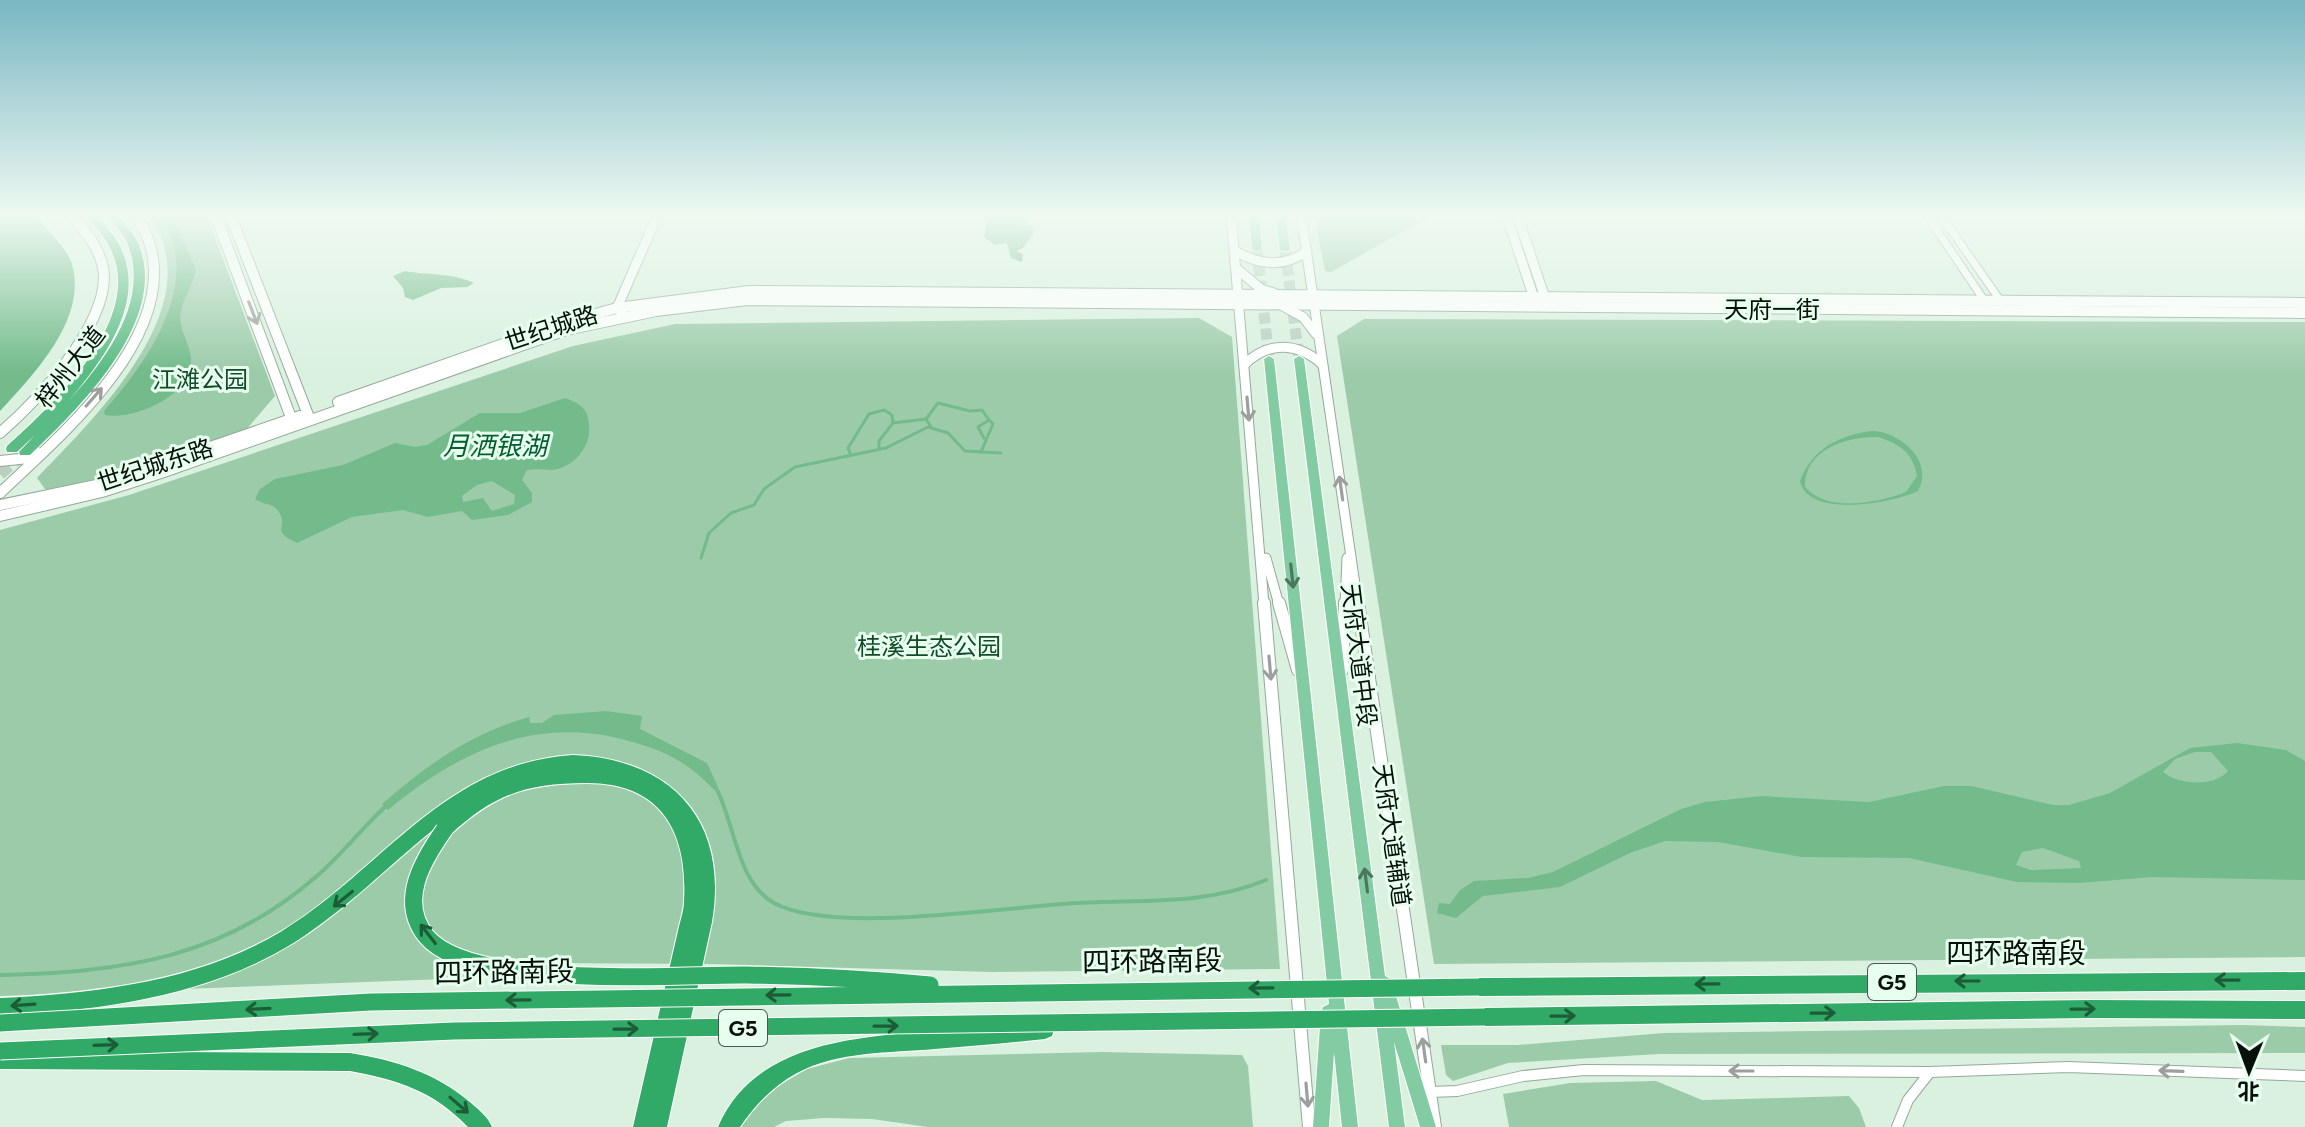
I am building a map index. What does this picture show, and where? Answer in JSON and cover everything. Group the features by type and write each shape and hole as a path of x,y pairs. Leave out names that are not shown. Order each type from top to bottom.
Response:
{"highway":[{"name":"梓州大道","path":"123,267 122,303 113,329 87,371 18,450 63,416 103,368 125,333 141,267"},
{"path":"0,1007 148,992 210,973 259,953 334,907 423,829 487,784 515,772 572,761 622,767 669,792 688,812 702,846 707,887 657,1127"},
{"path":"643,1127 693,902 680,822 646,790 615,779 576,774 530,779 491,794 444,830 425,856 413,883 413,904 427,938 443,951 465,962 534,972 850,977 998,991"},
{"name":"四环路南段","path":"0,1023 371,1002 998,991 2305,981"},
{"name":"G5","path":"0,1051 454,1031 2091,1009 2305,1010"},
{"path":"728,1127 748,1099 764,1084 785,1068 822,1052 861,1044 1119,1024"},
{"path":"0,1060 350,1062 389,1068 428,1081 461,1104 482,1127"}],"main road":[{"path":"0,433 50,386 77,348 93,316 104,278 101,267"},
{"path":"0,493 46,449 104,384 150,308 159,267"},
{"path":"235,267 293,422"},
{"path":"250,267 308,417"},
{"name":"天府一街","path":"1239,299 1539,298 1987,306"},
{"name":"世纪城路","path":"308,417 620,311 747,300 1239,299"},
{"name":"天府一街","path":"1314,300 1987,306 2305,303"},
{"name":"天府一街","path":"2004,306 2305,313"},
{"path":"1269,359 1350,1127"},
{"name":"天府大道中段","path":"1299,359 1376,957"},
{"name":"世纪城东路","path":"0,505 106,483 308,417"},
{"name":"世纪城东路","path":"0,516 102,492 293,422"},
{"path":"0,461 29,458 46,449"},
{"path":"1321,1127 1332,957"},
{"path":"1376,957 1397,1127"},
{"path":"1376,957 1428,1127"}],"street":[{"path":"620,311 637,267"},
{"name":"天府大道辅道","path":"1309,267 1435,1127"},
{"path":"1527,267 1539,298"},
{"path":"1531,267 1539,298"},
{"path":"1961,267 1987,306"},
{"path":"1977,267 2004,306"},
{"path":"1236,268 1309,1127"},
{"path":"1236,268 1303,317 1318,337"},
{"path":"1244,365 1264,349 1293,347 1314,355 1323,365"},
{"path":"1259,533 1304,691"},
{"path":"1341,692 1348,534"},
{"path":"1430,1092 1457,1091 1523,1076 1584,1070 1930,1072 2068,1067 2305,1076"},
{"path":"1897,1127 1908,1100 1930,1072"}],"green space":[{"name":"江滩公园","path":"166,267 226,267 275,396 246,430 149,465 59,489 45,489 37,478 88,424 140,356 158,320 167,284"},
{"path":"1324,267 1341,267 1331,272 1325,271"},
{"name":"桂溪生态公园","path":"1199,318 1232,337 1280,969 992,972 711,964 538,963 470,978 0,996 0,530 129,495 573,346 675,324"},
{"path":"1364,319 2305,322 2305,957 1434,964 1337,336"},
{"path":"2243,1025 2305,1027 2305,1053 1659,1054 1508,1063 1453,1081 1446,1075 1441,1045 1517,1045 1664,1033"},
{"path":"1101,1052 1242,1055 1248,1066 1253,1127 928,1127 872,1119 824,1118 786,1121 774,1127 740,1127 768,1092 807,1069 849,1058"},
{"path":"1656,1081 1702,1100 1849,1096 1859,1108 1866,1127 1509,1127 1503,1094 1570,1083"}],"water":[{"path":"0,267 72,267 75,285 65,325 42,363 0,411"},
{"path":"176,267 194,267 193,281 180,318 191,359 189,372 182,384 160,403 131,414 105,415 104,411 138,369 153,344 174,292"},
{"path":"405,271 449,276 474,283 467,287 441,288 413,300 405,297 403,288 393,276"},
{"name":"月洒银湖","path":"565,398 585,410 589,432 580,454 567,465 552,470 526,471 522,480 532,493 532,502 508,515 472,520 462,511 428,517 403,510 352,517 297,543 282,532 277,509 255,499 260,489 275,479 343,465 395,443 415,447 427,445 480,413 520,413","holes":["492,481 515,495 514,504 492,511 483,498 463,502 462,496 477,485"]},
{"path":"1872,431 1893,436 1912,450 1922,469 1918,491 1890,500 1853,505 1834,504 1818,500 1806,493 1800,481 1819,452 1838,440","holes":["1879,437 1904,450 1912,461 1917,476 1906,492 1882,500 1839,503 1815,495 1805,487 1812,463 1830,447 1854,439"]},
{"path":"606,711 642,716 640,729 707,763 718,787 714,790 688,767 648,747 601,735 567,732 503,742 444,770 388,810 382,804 432,764 488,732 529,717 530,723 542,723 554,715"},
{"path":"2237,743 2286,750 2305,761 2305,880 2152,877 2079,883 2017,882 1909,858 1801,857 1718,842 1665,841 1630,853 1560,887 1483,896 1456,918 1437,913 1439,903 1450,904 1460,890 1474,881 1528,878 1553,872 1681,809 1705,802 1762,796 1869,802 1944,786 1971,786 2053,805 2069,805 2110,793 2190,748","holes":["2195,752 2211,752 2228,771 2206,782 2178,780 2163,772 2175,759","2043,848 2079,861 2081,868 2031,870 2016,865 2022,852"]}],"waterway":[{"path":"926,419 938,403 970,411 982,410 989,420"},
{"path":"850,453 848,448 869,414 884,410 892,415 893,423"},
{"path":"893,423 926,419"},
{"path":"926,419 931,427"},
{"path":"981,452 993,424 989,420"},
{"path":"984,438 978,427 989,420"},
{"path":"879,448 879,441 893,423"},
{"path":"701,558 709,533 731,513 754,505 764,489 795,467 886,448 928,427 948,433 965,451 981,452"},
{"path":"981,452 1001,453"},
{"path":"715,786 752,881 774,903 800,912 876,918 1075,903 1172,900 1219,894 1266,880"},
{"path":"0,975 88,970 129,964 208,943 245,926 282,903 327,867 387,805"}],"tunnel":[{"path":"1259,267 1269,359"},
{"path":"1287,267 1299,359"},
{"path":"0,474 24,453"}]}
